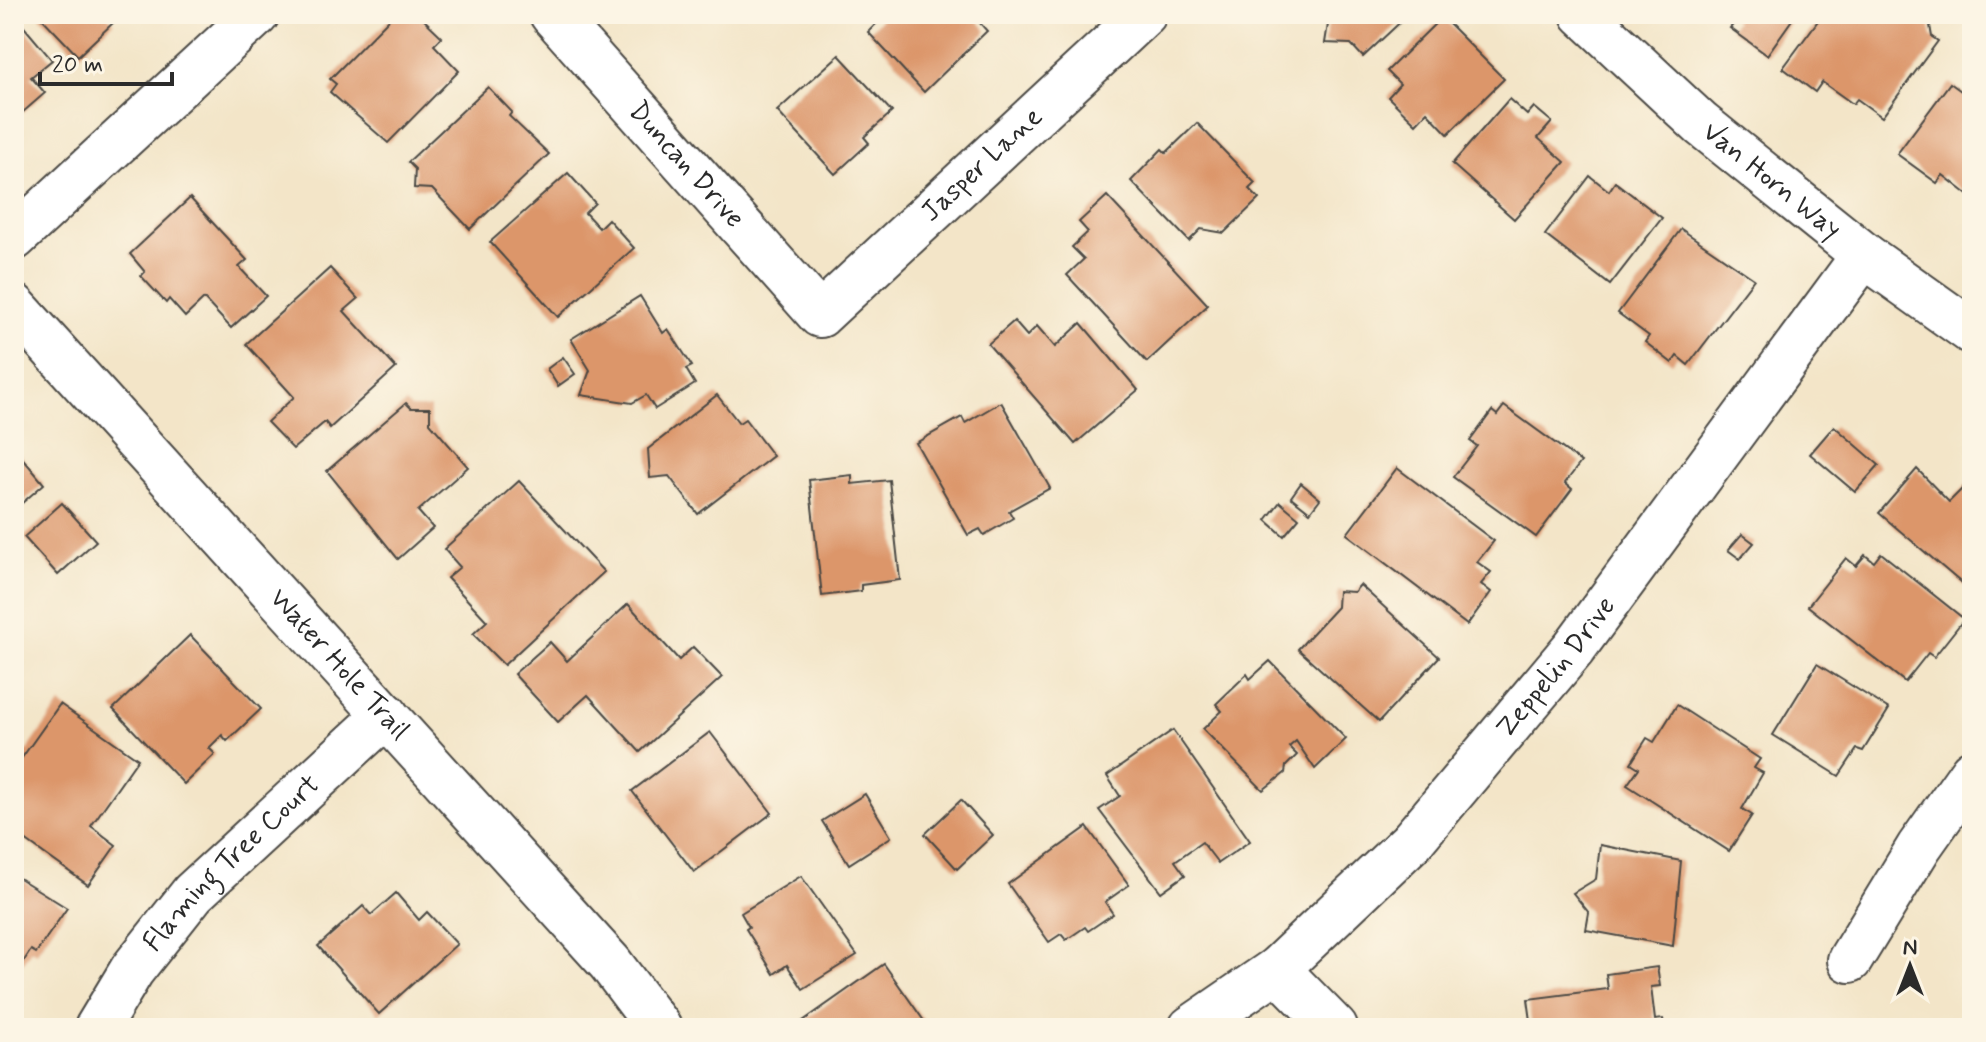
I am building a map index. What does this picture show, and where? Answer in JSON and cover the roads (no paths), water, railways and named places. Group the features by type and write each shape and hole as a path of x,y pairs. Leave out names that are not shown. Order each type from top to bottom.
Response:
{"street":[{"path":"14,238 257,14"},
{"name":"Duncan Drive","path":"552,14 820,315"},
{"name":"Jasper Lane","path":"820,315 1144,14"},
{"name":"Van Horn Way","path":"1583,14 1701,124 1864,255 1972,332"},
{"name":"Zeppelin Drive","path":"1191,1028 1277,969 1411,842 1574,648 1864,255"},
{"name":"Water Hole Trail","path":"14,306 610,963 659,1028"},
{"name":"Flaming Tree Court","path":"97,1028 132,970 193,893 386,715"},
{"path":"1850,960 1919,847 1972,772"},
{"path":"1277,969 1335,1028"}]}
